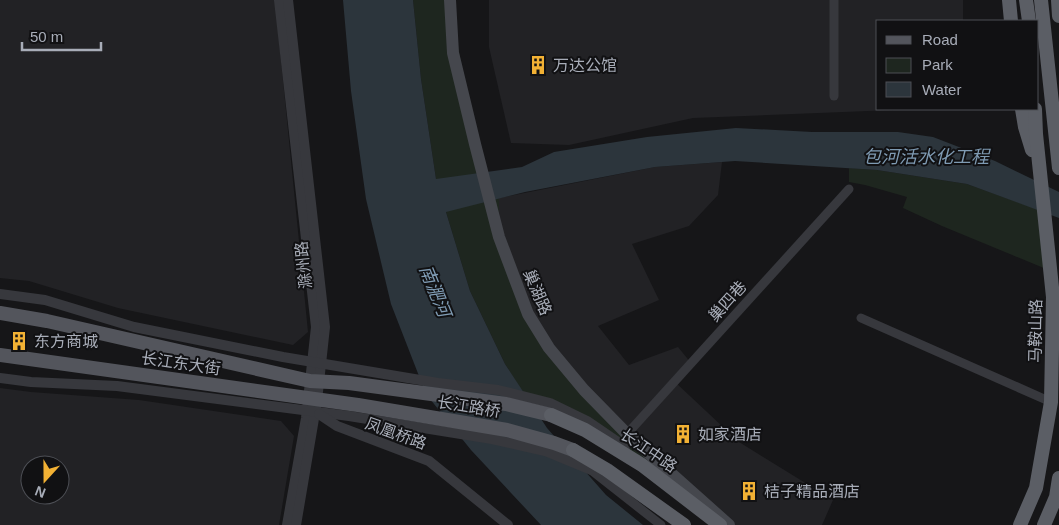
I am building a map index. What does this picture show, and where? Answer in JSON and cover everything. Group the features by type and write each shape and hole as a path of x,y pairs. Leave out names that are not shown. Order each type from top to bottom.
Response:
{"highway":[{"path":"1009,0 1011,20"},
{"path":"1026,0 1029,20"},
{"path":"1041,0 1059,168"},
{"path":"1058,0 1059,16"},
{"path":"1022,110 1025,127 1041,177"},
{"name":"马鞍山路","path":"1020,525 1036,488 1051,402 1054,297 1035,110"},
{"name":"长江中路","path":"551,409 642,465 720,525"},
{"path":"573,450 607,470 684,525"},
{"path":"1044,525 1056,497 1059,478"}],"main road":[{"name":"巢湖路","path":"450,0 453,53 490,206 499,237 528,314 549,348 584,390 627,434 729,525"},
{"name":"长江东大街","path":"0,313 47,320 315,382 349,384"},
{"name":"长江东大街","path":"0,355 354,411"},
{"name":"长江路桥","path":"349,384 551,409"},
{"name":"长江路桥","path":"354,411 507,430 573,450"}],"street":[{"name":"滁州路","path":"279,0 316,327 317,362"},
{"name":"滁州路","path":"288,0 325,327 317,362 296,525"},
{"path":"834,0 834,96"},
{"name":"巢四巷","path":"627,434 849,189"},
{"path":"0,294 45,300 134,327 438,383 498,390 587,421 660,470 675,477"},
{"path":"861,318 1051,402"},
{"path":"0,378 31,382 116,386 312,405"},
{"name":"滁州路","path":"287,525 312,405"},
{"name":"凤凰桥路","path":"312,405 337,426 430,461 508,525"},
{"path":"354,411 545,451 591,470 661,525"},
{"path":"627,434 660,470 708,516"}],"shaded area":[{"path":"0,0 275,0 308,332 293,345 118,308 29,281 0,278"},
{"path":"489,0 963,0 963,20 876,20 876,110 893,110 693,118 569,145 511,143 489,47"},
{"path":"722,162 718,195 689,226 632,244 659,300 598,326 629,365 678,347 691,363 675,382 739,442 833,500 822,525 735,525 675,477 549,348 499,237 499,198 655,167"},
{"path":"0,388 139,400 281,421 294,436 279,525 0,525"}],"green space":[{"path":"413,0 450,0 475,144 499,198 499,237 537,329 660,470 526,397 505,364 470,291 436,179 421,79"},
{"path":"849,168 877,170 967,184 1045,212 1051,271 903,208 907,197 849,182"}],"water":[{"path":"343,0 413,0 421,79 436,179 522,167 554,152 647,137 736,128 812,132 898,132 933,137 995,161 1059,192 1059,218 967,184 877,170 735,161 655,167 525,192 446,212 470,291 505,364 547,428 606,495 643,525 541,525 471,450 426,394 391,304 366,199 351,91"}],"place":[{"name":"万达公馆","path":"538,65"},
{"name":"东方商城","path":"19,341"},
{"name":"如家酒店","path":"683,434"},
{"name":"桔子精品酒店","path":"749,491"}],"water label":[{"name":"包河活水化工程","path":"926,157"},
{"name":"南淝河","path":"435,291"}]}
